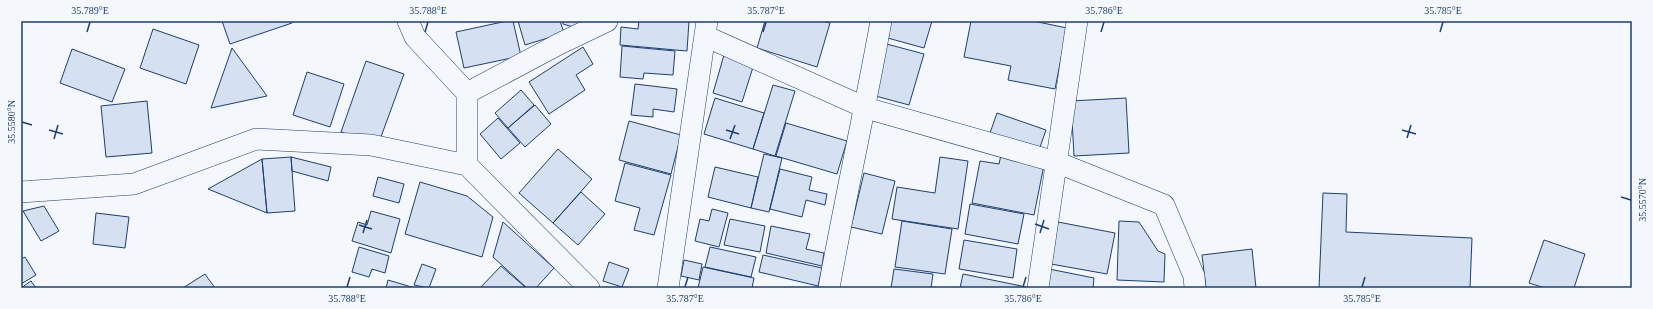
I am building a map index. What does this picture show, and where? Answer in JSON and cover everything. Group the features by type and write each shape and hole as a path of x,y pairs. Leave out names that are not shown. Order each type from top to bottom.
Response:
{"street":[{"path":"391,21 411,29 467,93 467,166"},
{"path":"467,93 559,44 607,21"},
{"path":"829,288 866,108 881,21"},
{"path":"1038,288 1077,21"},
{"path":"668,288 706,29 866,108 1056,162 1164,205 1194,276 1195,288"},
{"path":"21,192 134,184 256,139 371,145 467,166 589,288"}],"building":[{"path":"222,21 291,21 292,23 230,44"},
{"path":"513,21 521,56 464,68 456,32"},
{"path":"518,21 560,21 564,33 525,45"},
{"path":"563,21 593,21 573,27 563,24"},
{"path":"639,21 689,21 687,51 620,45 621,27 638,29"},
{"path":"765,21 822,21 830,23 817,67 757,48"},
{"path":"889,21 932,21 924,48 884,37"},
{"path":"971,21 1033,21 1067,28 1055,89 1008,80 1011,66 964,57"},
{"path":"153,29 199,45 186,84 140,68"},
{"path":"883,43 924,54 909,105 868,94"},
{"path":"622,46 675,51 673,75 644,73 643,79 620,77"},
{"path":"583,47 593,64 576,75 585,90 549,114 529,82"},
{"path":"232,48 267,96 211,108"},
{"path":"72,49 125,69 112,102 60,83"},
{"path":"724,55 754,64 742,102 713,93"},
{"path":"366,61 404,74 378,145 341,132"},
{"path":"307,72 344,84 330,127 293,115"},
{"path":"635,84 677,89 674,112 653,109 653,117 631,115"},
{"path":"773,85 795,91 775,156 753,149"},
{"path":"521,90 534,105 508,128 495,113"},
{"path":"715,98 764,113 753,149 704,134"},
{"path":"1126,98 1129,153 1074,156 1071,101"},
{"path":"147,101 152,153 106,157 101,106"},
{"path":"535,105 551,124 525,147 508,128"},
{"path":"997,113 1046,130 1039,150 990,133"},
{"path":"498,118 520,143 501,159 480,134"},
{"path":"629,121 681,135 671,174 619,160"},
{"path":"786,123 847,141 837,174 776,156"},
{"path":"558,149 592,179 553,223 519,193"},
{"path":"764,154 782,158 769,212 751,208"},
{"path":"1001,155 1044,165 1034,215 972,203 980,161 999,164"},
{"path":"291,157 295,211 267,213 262,159"},
{"path":"291,157 331,167 328,181 292,171"},
{"path":"940,157 968,161 958,229 892,219 897,187 935,193"},
{"path":"262,159 267,213 208,189"},
{"path":"625,163 671,175 654,235 634,230 640,208 615,201"},
{"path":"715,167 758,177 751,208 708,197"},
{"path":"780,169 812,177 809,190 827,194 825,205 806,200 802,217 770,209"},
{"path":"864,173 895,181 882,234 851,227"},
{"path":"378,177 404,184 399,203 373,196"},
{"path":"420,182 467,196 493,217 482,257 405,234"},
{"path":"581,192 605,214 578,245 553,223"},
{"path":"1323,193 1347,194 1346,232 1472,238 1470,288 1319,288"},
{"path":"970,204 1024,214 1018,244 965,234"},
{"path":"44,206 59,231 41,241 23,211"},
{"path":"712,209 728,213 719,247 695,241 700,219 709,221"},
{"path":"371,211 400,219 391,253 352,241 358,222 367,225"},
{"path":"96,213 129,217 125,248 93,244"},
{"path":"730,219 765,226 760,252 724,245"},
{"path":"902,221 952,229 945,274 895,267"},
{"path":"1119,221 1139,222 1158,251 1165,254 1164,282 1117,280"},
{"path":"503,222 554,268 536,288 527,288 493,257"},
{"path":"1058,222 1115,233 1107,274 1051,264"},
{"path":"771,226 810,234 806,249 824,253 822,266 766,253"},
{"path":"964,240 1017,249 1013,278 959,269"},
{"path":"1544,240 1585,254 1574,288 1545,288 1529,283"},
{"path":"359,247 389,256 385,273 372,269 369,277 352,272"},
{"path":"710,247 756,257 751,277 705,267"},
{"path":"1252,249 1256,288 1206,288 1202,255"},
{"path":"763,255 822,268 818,286 759,272"},
{"path":"25,257 36,275 21,284 21,259"},
{"path":"684,260 702,264 699,280 681,276"},
{"path":"609,262 629,269 622,287 603,281"},
{"path":"422,264 436,269 429,288 414,285"},
{"path":"501,266 525,287 480,288"},
{"path":"703,267 754,278 752,288 698,288"},
{"path":"894,269 933,274 931,288 891,288"},
{"path":"1049,269 1094,278 1093,288 1046,288"},
{"path":"205,274 215,288 183,288"},
{"path":"963,274 1031,288 960,288"},
{"path":"388,280 415,288 386,288"},
{"path":"31,281 36,288 21,288"}]}
